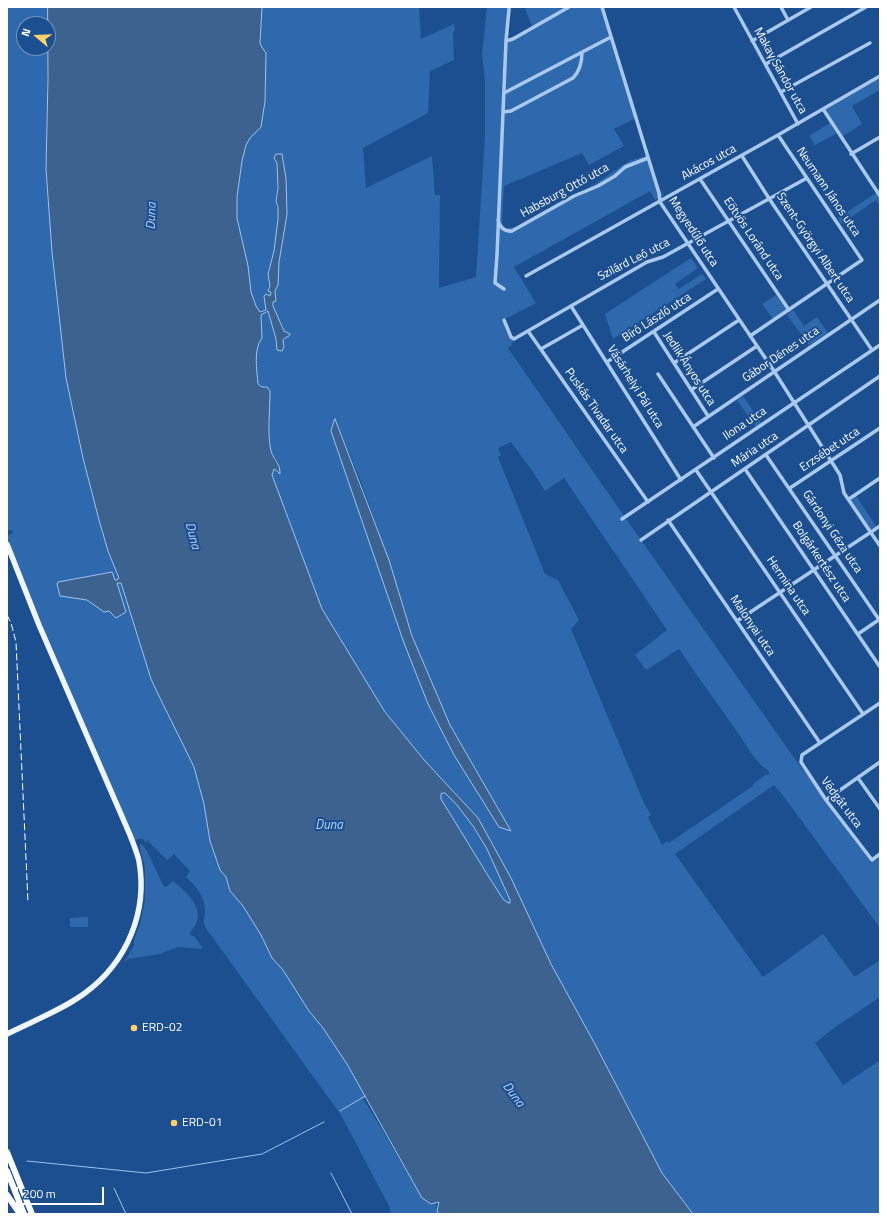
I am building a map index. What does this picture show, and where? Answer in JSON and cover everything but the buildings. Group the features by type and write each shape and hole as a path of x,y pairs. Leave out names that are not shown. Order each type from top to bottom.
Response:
{"highway":[{"path":"7,1152 32,1214"},
{"path":"7,1171 24,1214"},
{"path":"7,1195 20,1214"}],"main road":[{"path":"7,544 39,625 128,830 138,860 141,881 140,903 136,922 121,956 111,969 98,983 74,1000 7,1034"}],"street":[{"path":"506,41 513,39 569,7"},
{"name":"Megyedűlő utca","path":"602,7 659,193 660,202 774,371 807,426 840,475 843,490 880,546"},
{"name":"Makay Sándor utca","path":"734,7 798,124"},
{"path":"780,7 788,20"},
{"path":"752,41 811,7"},
{"path":"766,64 866,7"},
{"path":"504,289 495,283 502,112 509,9"},
{"path":"504,93 611,37"},
{"path":"781,92 870,43"},
{"path":"502,112 511,111 573,78 578,73 581,65 582,52"},
{"name":"Akácos utca","path":"526,276 742,156 880,76"},
{"path":"823,109 851,154 880,196"},
{"name":"Neumann János utca","path":"778,135 862,260 827,284"},
{"path":"851,154 880,137"},
{"name":"Szent-Györgyi Albert utca","path":"742,156 770,200 872,350"},
{"name":"Habsburg Ottó utca","path":"497,216 501,226 506,230 512,231 574,196 598,186 615,176 625,167 648,158"},
{"name":"Szilárd Leó utca","path":"504,320 510,337 514,339 647,262 656,260 687,244 808,178"},
{"name":"Eötvös Loránd utca","path":"700,179 730,221 789,310"},
{"path":"875,189 880,186"},
{"path":"750,336 827,284"},
{"name":"Bíró László utca","path":"607,362 718,289"},
{"name":"Gábor Dénes utca","path":"693,427 880,300"},
{"name":"Vásárhelyi Pál utca","path":"571,306 681,480"},
{"path":"674,363 739,320"},
{"path":"541,349 583,325"},
{"name":"Puskás Tivadar utca","path":"528,331 648,502"},
{"name":"Jedlik Ányos utca","path":"654,332 708,416"},
{"name":"Ilona utca","path":"622,519 880,345"},
{"path":"692,390 757,346"},
{"path":"658,374 714,458"},
{"name":"Mária utca","path":"641,540 668,520 880,376"},
{"name":"Erzsébet utca","path":"790,488 880,428"},
{"name":"Gárdonyi Géza utca","path":"766,454 880,620"},
{"name":"Bolgárkertész utca","path":"745,468 880,667"},
{"name":"Hermina utca","path":"696,470 863,714"},
{"path":"849,499 880,478"},
{"name":"Malonyai utca","path":"668,520 820,743"},
{"path":"737,621 880,526"},
{"path":"858,634 880,620"},
{"path":"820,743 880,703"},
{"name":"Védgát utca","path":"820,743 802,755 801,764 826,800 872,860 880,854"},
{"path":"826,800 880,762"},
{"path":"858,778 880,809"}],"shaded area":[{"path":"7,7 48,7 48,16 16,16 16,56 48,56 46,169 52,252 66,378 83,458 108,551 121,583 151,679 194,767 204,804 210,841 220,870 226,877 230,891 243,906 261,935 272,958 283,970 309,1011 323,1028 347,1064 366,1097 363,1099 422,1198 431,1204 436,1203 439,1214 391,1214 389,1206 341,1115 205,927 204,902 197,888 186,877 190,871 174,854 167,860 147,840 146,843 142,838 134,839 45,633 7,537 13,533 12,530 7,530"},
{"path":"262,7 419,7 421,39 454,24 454,60 430,71 428,113 363,148 366,188 432,156 435,195 440,195 439,288 476,277 485,135 485,82 482,54 487,7 511,7 508,39 532,26 525,9 529,7 603,7 638,117 614,129 624,146 589,165 582,153 504,186 502,226 507,228 515,227 586,190 629,161 649,155 660,189 664,195 655,200 650,191 514,267 536,303 503,320 513,340 512,345 508,348 792,755 872,860 875,861 880,858 880,928 774,785 675,854 763,977 823,934 854,976 880,960 880,997 834,1028 815,1043 843,1085 880,1060 880,1214 693,1214 662,1173 596,1046 551,964 511,878 478,818 425,761 385,712 322,609 272,475 273,469 277,471 279,464 271,452 269,428 262,387 258,384 257,373 257,348 262,338 260,315 268,311 277,344 284,347 283,340 289,336 289,334 284,331 273,306 273,302 276,298 275,291 278,285 279,262 287,214 286,179 282,154 276,160 278,172 276,204 278,220 275,247 268,272 268,291 271,292 270,296 266,294 264,298 266,310 260,312 251,292 248,266 237,218 237,197 242,161 246,145 250,138 261,127 260,34","holes":["335,419 359,477 389,560 412,636 450,725 510,831 454,755 428,704 404,643 331,431","511,442 545,491 564,478 667,630 635,655 646,670 679,649 754,758 769,771 769,774 753,784 753,786 669,843 667,841 662,845 648,817 651,815 644,803 571,629 579,620 558,580 545,574 498,457 501,455 498,448"]},
{"path":"880,78 880,90 852,106 862,124 843,136 825,109"},
{"path":"830,123 836,134 815,145 809,136"},
{"path":"880,187 880,206 876,200 841,224 838,218 876,193"},
{"path":"691,258 698,268 675,284 679,289 702,274 706,279 613,339 605,314"},
{"path":"776,295 787,310 773,319 762,304"},
{"path":"793,310 804,326 817,317 828,333 809,345 787,315"},
{"path":"743,396 762,424 756,427 737,400"},
{"path":"856,496 876,526 870,530 851,501"},
{"path":"445,793 457,805 473,826 487,849 510,903 503,899 441,799 441,794"},
{"path":"140,844 142,844 147,851 163,885 166,887 173,881 188,894 195,905 198,917 190,935 195,937 203,949 178,947 160,954 128,959 124,962 134,946 134,940 140,924 145,900 145,868"},
{"path":"88,917 88,927 70,927 70,918"}],"water":[{"name":"Duna","path":"48,7 262,7 260,43 266,53 265,101 261,127 250,138 246,145 242,161 237,197 237,218 248,266 251,292 260,312 266,310 264,296 266,294 270,296 271,292 268,291 270,286 268,274 274,251 278,219 278,207 276,201 278,188 277,163 274,158 276,154 282,154 286,179 287,214 279,262 278,285 275,291 276,301 273,302 273,306 284,331 290,334 283,340 284,347 282,351 277,350 276,339 268,311 261,315 262,338 257,348 256,360 258,384 262,387 267,387 270,391 270,444 272,454 279,467 280,474 274,469 272,475 322,609 385,712 425,761 478,818 511,878 551,964 596,1046 662,1173 693,1214 439,1214 437,1211 439,1202 431,1204 422,1198 347,1064 323,1028 309,1011 283,970 272,958 261,935 243,906 230,891 226,877 220,870 210,841 204,804 194,767 151,679 121,583 117,583 126,612 116,618 109,611 104,612 87,600 60,596 57,584 58,582 112,572 115,580 119,578 108,551 99,520 83,458 66,378 52,252 46,169 48,56 56,56 56,16 48,16","holes":["445,793 457,805 473,826 487,849 510,903 503,899 487,874 441,799 441,794"]},
{"path":"335,419 389,560 412,636 450,725 511,831 499,827 454,755 428,704 404,643 331,431"}],"waterway":[{"path":"340,1111 365,1096"},
{"path":"27,1161 146,1173 262,1154 324,1122"},
{"path":"331,1173 352,1214"},
{"path":"114,1188 126,1214"}],"railway":[{"path":"7,615 11,623 16,642 28,902"}],"place":[{"name":"ERD-02","path":"134,1028"},
{"name":"ERD-01","path":"174,1123"}]}
